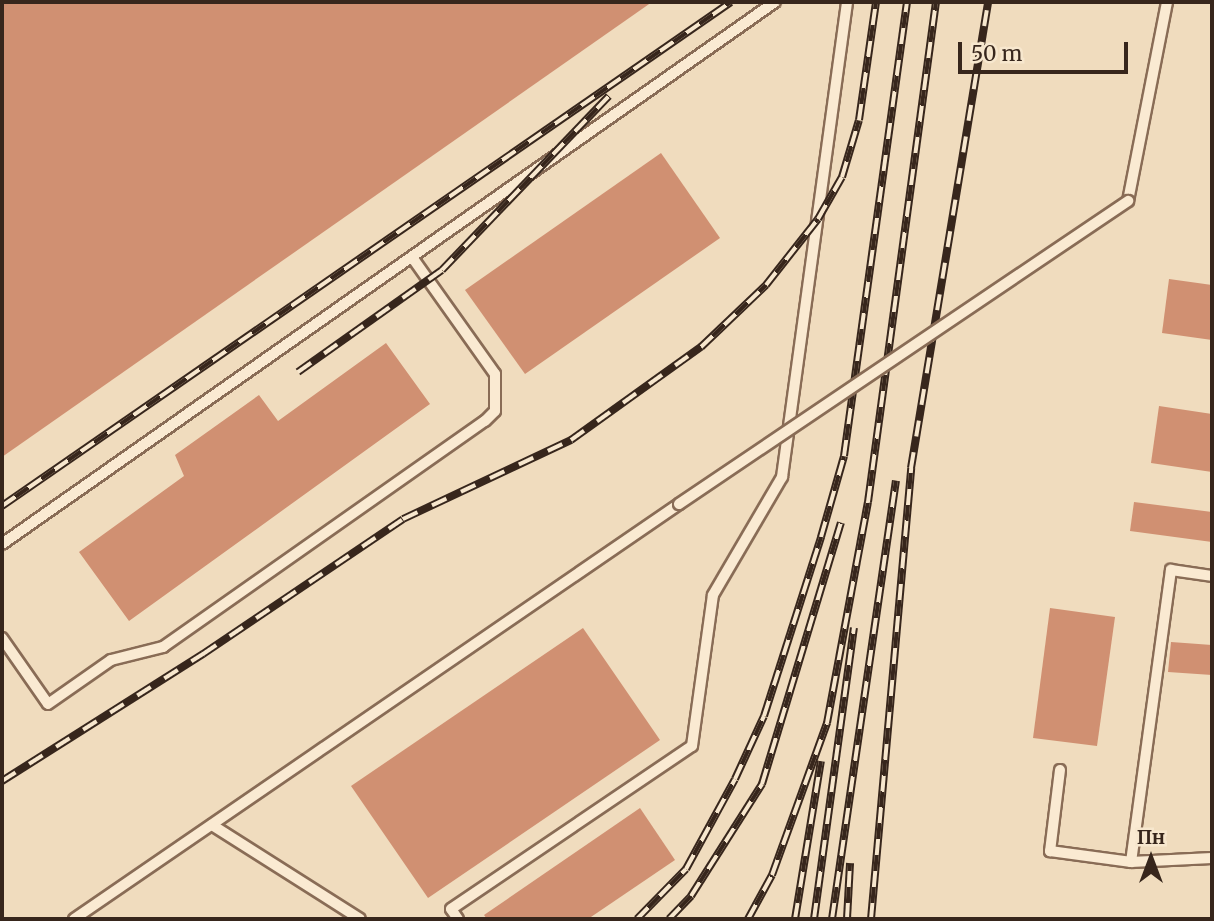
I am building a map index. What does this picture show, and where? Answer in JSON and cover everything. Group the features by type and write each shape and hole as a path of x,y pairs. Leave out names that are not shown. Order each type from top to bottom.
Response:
{"lane":[{"path":"2,544 775,2"},
{"path":"458,919 451,909 692,746 713,595 782,477 847,2"},
{"path":"74,919 679,504 1128,201 1167,2"},
{"path":"2,638 48,704 111,660 163,647 485,421 495,411 495,374 411,257"},
{"path":"1131,862 1171,570 1212,576"},
{"path":"1060,770 1050,851 1131,862 1212,858"},
{"path":"212,825 360,919"}],"building":[{"path":"2,2 652,2 2,457"},
{"path":"661,153 720,238 525,374 465,290"},
{"path":"1169,279 1212,285 1212,340 1162,333"},
{"path":"386,343 430,404 129,621 79,552 184,476 175,455 259,395 278,421"},
{"path":"1159,406 1212,414 1212,472 1151,463"},
{"path":"1134,502 1212,512 1212,542 1130,531"},
{"path":"1050,608 1115,617 1097,746 1033,738"},
{"path":"583,628 660,740 428,898 351,786"},
{"path":"1171,642 1212,645 1212,675 1168,672"},
{"path":"640,808 675,860 588,919 487,919 484,915"}],"railway":[{"path":"2,506 731,2"},
{"path":"2,781 203,654 403,519 571,440 701,347 766,285 818,219 842,177 859,120 876,2"},
{"path":"637,919 686,869 735,779 764,716 821,537 844,456 907,2"},
{"path":"748,919 772,875 827,723 868,502 936,2"},
{"path":"871,919 911,468 988,2"},
{"path":"298,372 442,270 609,96"},
{"path":"832,919 896,481"},
{"path":"669,919 691,896 762,784 841,523"},
{"path":"814,919 854,628"},
{"path":"795,919 821,761"},
{"path":"847,919 850,863"}]}
